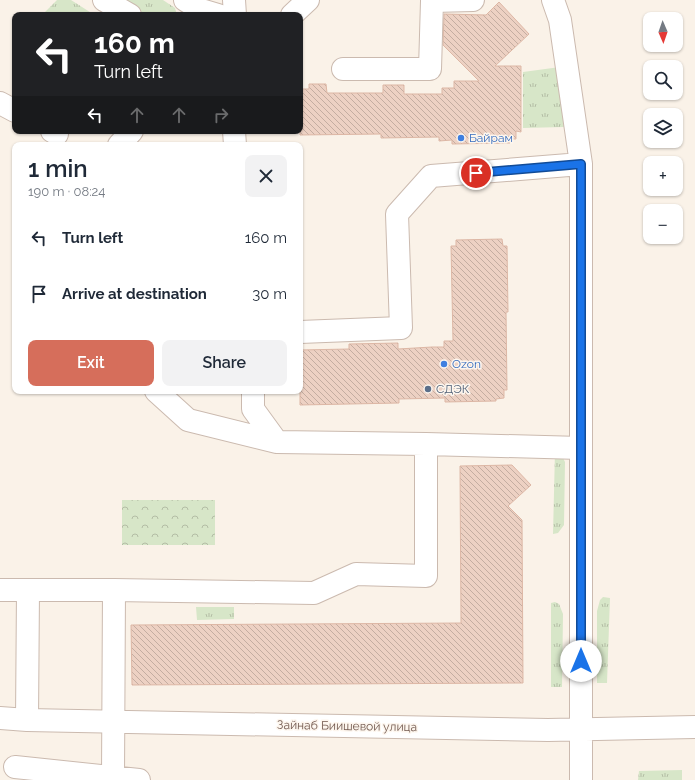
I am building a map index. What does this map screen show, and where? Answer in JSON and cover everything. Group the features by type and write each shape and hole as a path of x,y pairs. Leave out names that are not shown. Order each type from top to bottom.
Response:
{"street":[{"path":"104,0 125,12"},
{"path":"234,0 235,12"},
{"path":"295,12 308,0"},
{"path":"343,69 430,69 432,1 473,0"},
{"path":"553,0 560,20 581,164 580,780"},
{"path":"0,103 12,109"},
{"path":"122,142 129,134"},
{"path":"303,332 401,328 397,214 431,176 581,164"},
{"path":"165,394 188,420 277,442 581,448"},
{"path":"253,394 253,409 277,442"},
{"path":"0,590 314,593 356,574 426,576 426,444"},
{"path":"27,720 28,590"},
{"path":"113,777 114,590"},
{"name":"Зайнаб Биишевой улица","path":"0,718 27,720 548,730 695,727"},
{"path":"15,767 139,780"}],"green space":[{"path":"57,0 71,0 90,12 45,12"},
{"path":"120,0 163,0 175,8 176,12 140,12"},
{"path":"560,67 564,127 523,128 523,72"},
{"path":"555,451 562,456 565,462 564,525 558,533 553,534"},
{"path":"122,500 215,500 215,545 122,545"},
{"path":"603,597 610,598 607,683 597,683 597,611 600,600"},
{"path":"555,602 559,604 563,614 562,687 551,687 551,603"},
{"path":"196,607 234,607 234,619 197,620"},
{"path":"682,770 682,780 638,780 639,771"}],"building":[{"path":"499,2 529,34 495,66 521,66 521,132 516,131 516,139 510,139 510,143 452,144 452,140 439,141 439,137 381,138 381,134 300,135 303,134 303,89 309,89 309,84 326,84 327,93 383,93 383,85 404,85 404,94 442,94 442,88 454,88 454,81 479,81 443,45 444,14 486,15"},
{"path":"502,239 503,246 507,246 507,390 504,390 504,398 496,399 496,401 445,402 445,398 399,399 399,403 300,405 300,394 303,394 303,350 349,349 349,344 398,343 398,349 444,347 444,341 453,341 451,246 456,246 456,240"},
{"path":"512,465 531,485 508,506 522,520 523,683 132,685 131,625 461,623 460,466"}],"place":[{"name":"Байрам","path":"461,138"},
{"name":"Ozon","path":"444,364"},
{"name":"СДЭК","path":"428,389"}],"route":[{"path":"476,173 581,164 581,661"}]}
